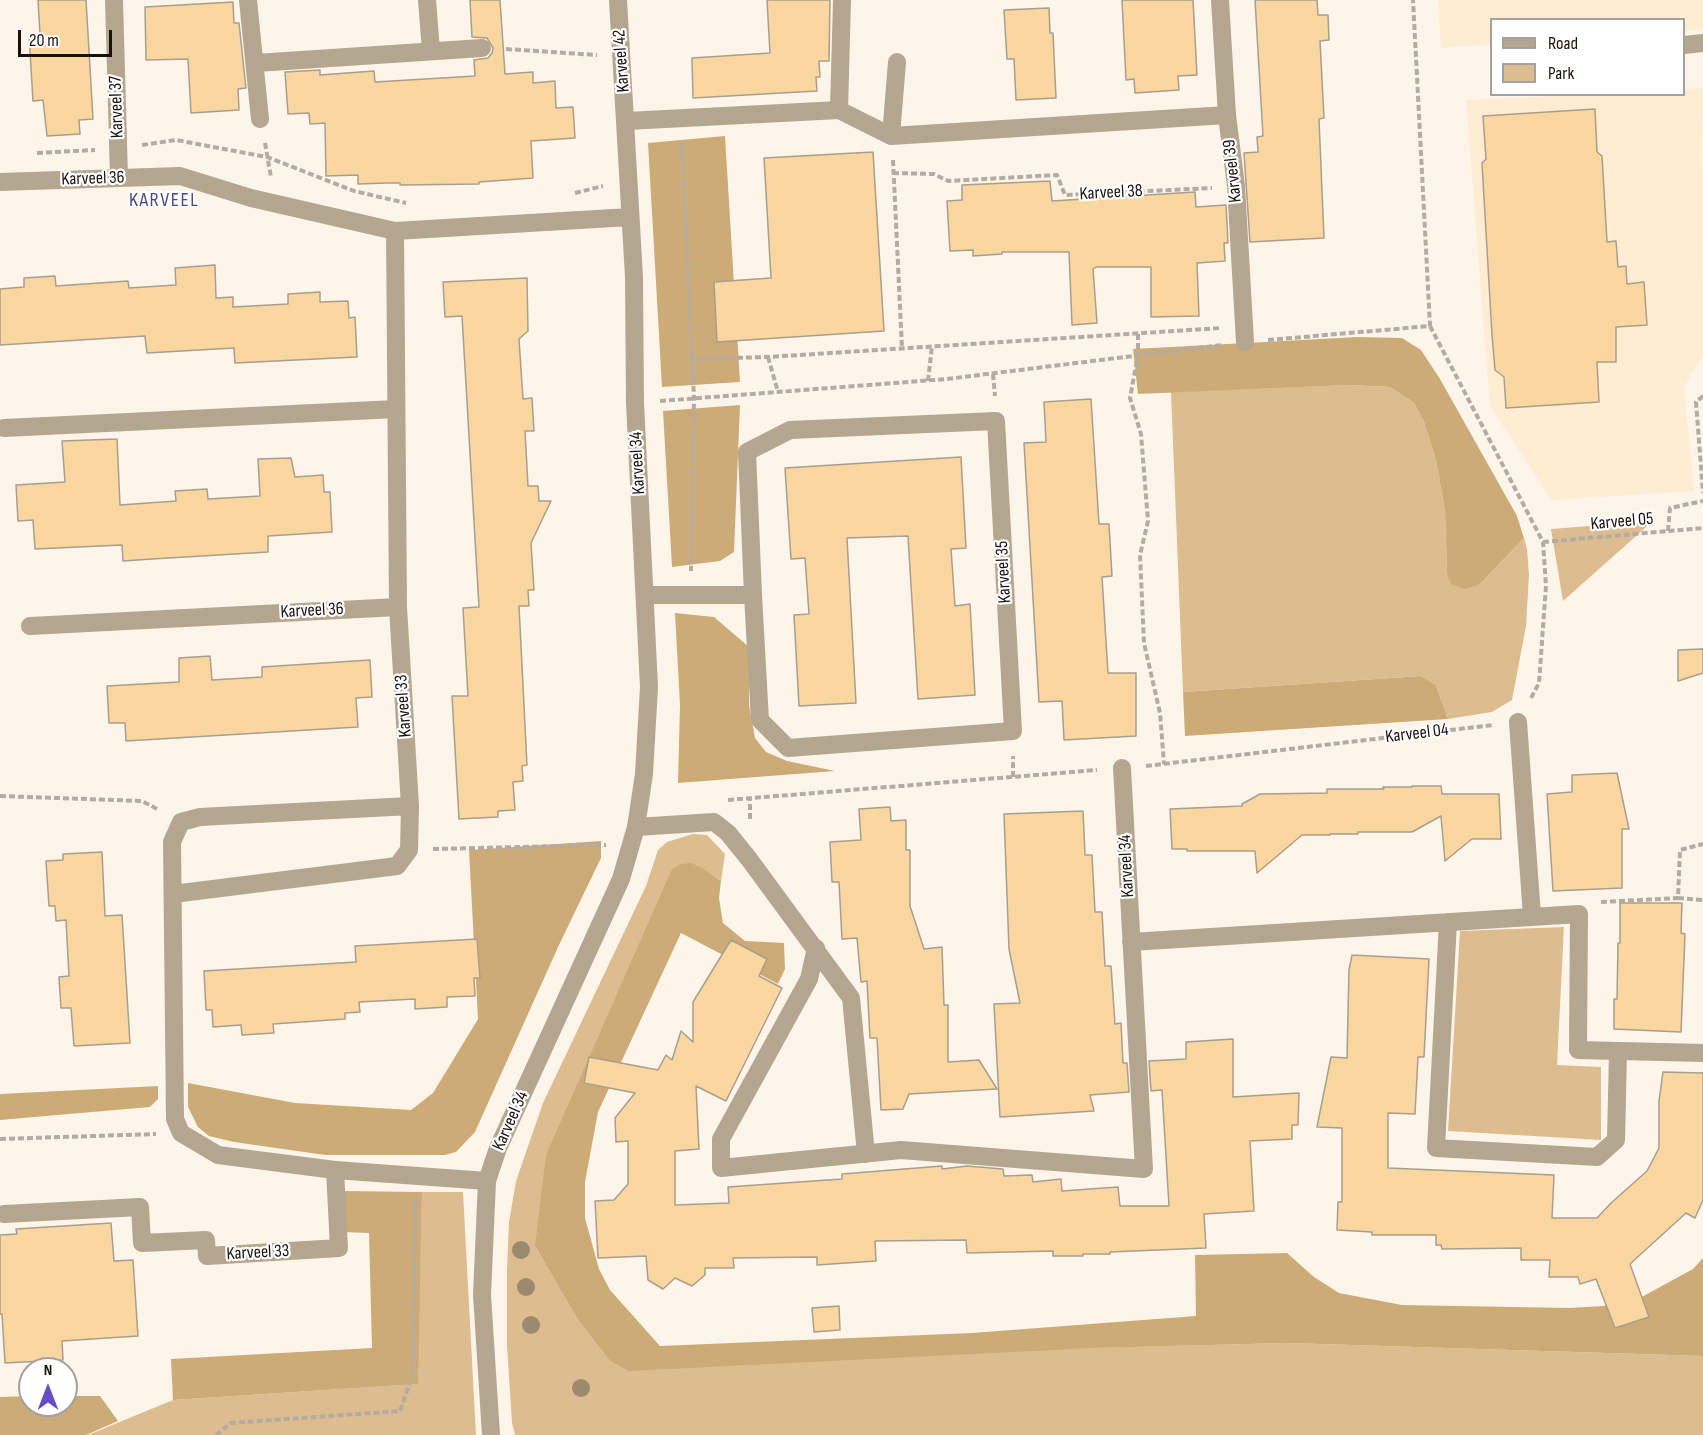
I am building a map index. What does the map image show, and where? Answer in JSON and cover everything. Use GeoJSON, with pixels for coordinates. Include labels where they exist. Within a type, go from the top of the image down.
{"type":"FeatureCollection","features":[{"type":"Feature","properties":{"kind":"street","name":"Karveel 37"},"geometry":{"type":"LineString","coordinates":[[114,0],[118,177]]}},
{"type":"Feature","properties":{"kind":"street"},"geometry":{"type":"LineString","coordinates":[[248,0],[260,119]]}},
{"type":"Feature","properties":{"kind":"street"},"geometry":{"type":"LineString","coordinates":[[427,0],[430,51]]}},
{"type":"Feature","properties":{"kind":"street","name":"Karveel 42"},"geometry":{"type":"LineString","coordinates":[[618,0],[627,122]]}},
{"type":"Feature","properties":{"kind":"street"},"geometry":{"type":"LineString","coordinates":[[839,110],[842,0]]}},
{"type":"Feature","properties":{"kind":"street","name":"Karveel 39"},"geometry":{"type":"LineString","coordinates":[[1220,0],[1227,115],[1236,186],[1244,335]]}},
{"type":"Feature","properties":{"kind":"street"},"geometry":{"type":"LineString","coordinates":[[1685,45],[1703,43]]}},
{"type":"Feature","properties":{"kind":"street"},"geometry":{"type":"LineString","coordinates":[[256,63],[482,48]]}},
{"type":"Feature","properties":{"kind":"street"},"geometry":{"type":"LineString","coordinates":[[891,136],[897,62]]}},
{"type":"Feature","properties":{"kind":"street"},"geometry":{"type":"LineString","coordinates":[[627,122],[839,110],[891,136],[1227,115]]}},
{"type":"Feature","properties":{"kind":"street","name":"Karveel 34"},"geometry":{"type":"LineString","coordinates":[[491,1435],[482,1295],[487,1180],[498,1148],[621,879],[633,836],[644,774],[649,687],[635,403],[634,277],[627,122]]}},
{"type":"Feature","properties":{"kind":"street","name":"Karveel 36"},"geometry":{"type":"LineString","coordinates":[[0,182],[180,176],[276,204],[395,231],[630,217]]}},
{"type":"Feature","properties":{"kind":"street"},"geometry":{"type":"LineString","coordinates":[[395,231],[398,607]]}},
{"type":"Feature","properties":{"kind":"street"},"geometry":{"type":"LineString","coordinates":[[4,428],[396,410]]}},
{"type":"Feature","properties":{"kind":"street","name":"Karveel 35"},"geometry":{"type":"LineString","coordinates":[[996,421],[1013,731],[788,748],[760,720],[753,596],[747,452],[790,430],[996,421]]}},
{"type":"Feature","properties":{"kind":"street"},"geometry":{"type":"LineString","coordinates":[[645,596],[753,596]]}},
{"type":"Feature","properties":{"kind":"street","name":"Karveel 36"},"geometry":{"type":"LineString","coordinates":[[30,626],[398,607]]}},
{"type":"Feature","properties":{"kind":"street","name":"Karveel 33"},"geometry":{"type":"LineString","coordinates":[[398,607],[410,806],[409,850]]}},
{"type":"Feature","properties":{"kind":"street"},"geometry":{"type":"LineString","coordinates":[[1518,722],[1532,916]]}},
{"type":"Feature","properties":{"kind":"street","name":"Karveel 34"},"geometry":{"type":"LineString","coordinates":[[816,948],[809,979],[721,1139],[721,1168],[901,1150],[1144,1169],[1122,768]]}},
{"type":"Feature","properties":{"kind":"street"},"geometry":{"type":"LineString","coordinates":[[410,806],[200,817],[181,822],[172,842],[175,1119],[181,1133],[218,1155],[336,1170],[487,1180]]}},
{"type":"Feature","properties":{"kind":"street"},"geometry":{"type":"LineString","coordinates":[[633,836],[714,822],[735,842],[816,948],[851,998],[866,1154]]}},
{"type":"Feature","properties":{"kind":"street"},"geometry":{"type":"LineString","coordinates":[[173,894],[397,866],[409,850]]}},
{"type":"Feature","properties":{"kind":"street"},"geometry":{"type":"LineString","coordinates":[[1131,942],[1579,914],[1578,1050],[1703,1053]]}},
{"type":"Feature","properties":{"kind":"street"},"geometry":{"type":"LineString","coordinates":[[1448,922],[1436,1148],[1597,1157],[1616,1140],[1618,1052]]}},
{"type":"Feature","properties":{"kind":"street","name":"Karveel 33"},"geometry":{"type":"LineString","coordinates":[[4,1214],[140,1207],[142,1243],[206,1240],[207,1256],[339,1248],[336,1170]]}},
{"type":"Feature","properties":{"kind":"path"},"geometry":{"type":"LineString","coordinates":[[1413,0],[1430,327],[1543,542],[1546,586],[1539,683],[1518,722]]}},
{"type":"Feature","properties":{"kind":"path"},"geometry":{"type":"LineString","coordinates":[[482,48],[622,56]]}},
{"type":"Feature","properties":{"kind":"path"},"geometry":{"type":"LineString","coordinates":[[260,119],[276,204]]}},
{"type":"Feature","properties":{"kind":"path"},"geometry":{"type":"LineString","coordinates":[[681,120],[694,398],[691,596]]}},
{"type":"Feature","properties":{"kind":"path"},"geometry":{"type":"LineString","coordinates":[[891,136],[902,348]]}},
{"type":"Feature","properties":{"kind":"path"},"geometry":{"type":"LineString","coordinates":[[35,153],[118,149],[176,140],[267,157],[354,191],[407,203]]}},
{"type":"Feature","properties":{"kind":"path","name":"Karveel 38"},"geometry":{"type":"LineString","coordinates":[[893,173],[934,174],[948,181],[1057,175],[1065,195],[1236,186]]}},
{"type":"Feature","properties":{"kind":"path"},"geometry":{"type":"LineString","coordinates":[[565,194],[630,178]]}},
{"type":"Feature","properties":{"kind":"path"},"geometry":{"type":"LineString","coordinates":[[692,359],[768,357],[932,345],[1138,334],[1244,335],[1430,327]]}},
{"type":"Feature","properties":{"kind":"path"},"geometry":{"type":"LineString","coordinates":[[1138,334],[1138,355],[1130,398],[1141,434],[1148,521],[1140,555],[1144,642],[1160,713],[1164,764]]}},
{"type":"Feature","properties":{"kind":"path"},"geometry":{"type":"LineString","coordinates":[[635,403],[928,381],[1138,355],[1244,335]]}},
{"type":"Feature","properties":{"kind":"path"},"geometry":{"type":"LineString","coordinates":[[928,381],[932,345]]}},
{"type":"Feature","properties":{"kind":"path"},"geometry":{"type":"LineString","coordinates":[[768,357],[778,392]]}},
{"type":"Feature","properties":{"kind":"path"},"geometry":{"type":"LineString","coordinates":[[1703,396],[1696,402],[1703,493]]}},
{"type":"Feature","properties":{"kind":"path"},"geometry":{"type":"LineString","coordinates":[[1668,531],[1670,508],[1703,501]]}},
{"type":"Feature","properties":{"kind":"path","name":"Karveel 05"},"geometry":{"type":"LineString","coordinates":[[1543,542],[1703,528]]}},
{"type":"Feature","properties":{"kind":"path","name":"Karveel 04"},"geometry":{"type":"LineString","coordinates":[[1122,768],[1518,722]]}},
{"type":"Feature","properties":{"kind":"path"},"geometry":{"type":"LineString","coordinates":[[717,800],[1122,768]]}},
{"type":"Feature","properties":{"kind":"path"},"geometry":{"type":"LineString","coordinates":[[0,796],[142,801],[181,822]]}},
{"type":"Feature","properties":{"kind":"path"},"geometry":{"type":"LineString","coordinates":[[409,850],[633,836]]}},
{"type":"Feature","properties":{"kind":"path"},"geometry":{"type":"LineString","coordinates":[[1678,898],[1680,850],[1703,844]]}},
{"type":"Feature","properties":{"kind":"path"},"geometry":{"type":"LineString","coordinates":[[1579,914],[1578,903],[1678,898],[1703,900]]}},
{"type":"Feature","properties":{"kind":"path"},"geometry":{"type":"LineString","coordinates":[[0,1139],[181,1133]]}},
{"type":"Feature","properties":{"kind":"path"},"geometry":{"type":"LineString","coordinates":[[216,1435],[231,1423],[400,1411],[412,1374],[415,1176]]}},
{"type":"Feature","properties":{"kind":"shaded area"},"geometry":{"type":"Polygon","coordinates":[[[1438,0],[1703,0],[1703,30],[1685,31],[1685,18],[1490,18],[1490,44],[1441,48],[1438,0]]]}},
{"type":"Feature","properties":{"kind":"shaded area"},"geometry":{"type":"Polygon","coordinates":[[[1702,88],[1703,356],[1684,386],[1694,491],[1552,500],[1490,406],[1466,100],[1556,96],[1685,96],[1685,89],[1702,88]]]}},
{"type":"Feature","properties":{"kind":"shaded area"},"geometry":{"type":"Polygon","coordinates":[[[725,136],[740,382],[662,387],[648,143],[725,136]]]}},
{"type":"Feature","properties":{"kind":"shaded area"},"geometry":{"type":"Polygon","coordinates":[[[1358,337],[1402,338],[1421,350],[1440,379],[1517,516],[1524,538],[1479,585],[1464,589],[1451,584],[1447,573],[1445,511],[1436,460],[1424,422],[1414,403],[1390,387],[1349,385],[1138,394],[1133,349],[1358,337]]]}},
{"type":"Feature","properties":{"kind":"shaded area"},"geometry":{"type":"Polygon","coordinates":[[[740,405],[734,552],[720,561],[672,567],[663,411],[740,405]]]}},
{"type":"Feature","properties":{"kind":"shaded area"},"geometry":{"type":"Polygon","coordinates":[[[675,613],[714,617],[749,647],[749,705],[755,738],[766,752],[787,761],[835,771],[678,783],[680,705],[675,613]]]}},
{"type":"Feature","properties":{"kind":"shaded area"},"geometry":{"type":"Polygon","coordinates":[[[1421,676],[1436,685],[1448,719],[1185,736],[1183,692],[1421,676]]]}},
{"type":"Feature","properties":{"kind":"shaded area"},"geometry":{"type":"Polygon","coordinates":[[[601,841],[601,858],[559,945],[475,1132],[456,1152],[445,1155],[325,1155],[234,1142],[209,1136],[198,1127],[188,1107],[188,1083],[295,1103],[411,1110],[433,1093],[478,1019],[469,850],[601,841]]]}},
{"type":"Feature","properties":{"kind":"shaded area"},"geometry":{"type":"Polygon","coordinates":[[[691,863],[703,868],[721,881],[719,898],[723,923],[745,941],[784,943],[785,969],[778,984],[681,933],[598,1112],[585,1182],[585,1218],[599,1269],[610,1290],[660,1346],[972,1333],[1196,1316],[1195,1255],[1287,1253],[1314,1277],[1339,1293],[1402,1305],[1570,1308],[1603,1306],[1638,1299],[1693,1269],[1703,1258],[1703,1356],[1288,1343],[1094,1348],[629,1371],[609,1360],[578,1320],[535,1246],[546,1155],[672,869],[681,864],[691,863]]]}},
{"type":"Feature","properties":{"kind":"shaded area"},"geometry":{"type":"Polygon","coordinates":[[[158,1086],[158,1099],[150,1107],[0,1120],[0,1094],[158,1086]]]}},
{"type":"Feature","properties":{"kind":"shaded area"},"geometry":{"type":"Polygon","coordinates":[[[342,1191],[422,1192],[418,1384],[173,1400],[171,1359],[372,1348],[369,1233],[342,1232],[342,1191]]]}},
{"type":"Feature","properties":{"kind":"shaded area"},"geometry":{"type":"Polygon","coordinates":[[[18,1396],[18,1417],[78,1417],[78,1396],[100,1396],[118,1421],[86,1435],[0,1435],[0,1397],[18,1396]]]}},
{"type":"Feature","properties":{"kind":"green space"},"geometry":{"type":"Polygon","coordinates":[[[1349,385],[1390,387],[1414,403],[1424,422],[1436,460],[1445,511],[1447,573],[1479,585],[1524,538],[1529,575],[1526,626],[1512,700],[1492,712],[1448,719],[1436,685],[1421,676],[1183,692],[1171,392],[1349,385]]]}},
{"type":"Feature","properties":{"kind":"green space"},"geometry":{"type":"Polygon","coordinates":[[[1653,521],[1563,601],[1551,529],[1653,521]]]}},
{"type":"Feature","properties":{"kind":"green space"},"geometry":{"type":"Polygon","coordinates":[[[693,834],[707,835],[725,854],[721,881],[703,868],[535,1246],[578,1320],[609,1360],[1288,1343],[1703,1356],[1703,1435],[515,1435],[512,1423],[507,1346],[507,1271],[509,1222],[516,1181],[543,1103],[646,886],[658,850],[667,842],[693,834]]]}},
{"type":"Feature","properties":{"kind":"green space"},"geometry":{"type":"Polygon","coordinates":[[[1564,927],[1557,1065],[1601,1067],[1601,1140],[1448,1131],[1460,931],[1564,927]]]}},
{"type":"Feature","properties":{"kind":"green space"},"geometry":{"type":"Polygon","coordinates":[[[422,1192],[463,1192],[476,1435],[88,1435],[173,1400],[417,1384],[422,1192]]]}},
{"type":"Feature","properties":{"kind":"building"},"geometry":{"type":"Polygon","coordinates":[[[38,0],[86,0],[93,119],[79,120],[80,134],[47,136],[43,100],[33,101],[29,35],[40,35],[38,0]]]}},
{"type":"Feature","properties":{"kind":"building"},"geometry":{"type":"Polygon","coordinates":[[[470,0],[500,0],[505,74],[533,72],[533,83],[555,81],[556,108],[573,107],[575,138],[531,141],[533,178],[479,182],[479,184],[400,185],[400,183],[358,184],[358,175],[326,176],[325,123],[310,124],[309,113],[288,114],[285,72],[320,70],[320,75],[374,71],[375,82],[475,76],[474,60],[488,58],[493,48],[487,38],[472,37],[470,0]]]}},
{"type":"Feature","properties":{"kind":"building"},"geometry":{"type":"Polygon","coordinates":[[[767,0],[830,0],[829,61],[819,61],[820,77],[816,77],[817,91],[693,98],[692,58],[770,53],[767,0]]]}},
{"type":"Feature","properties":{"kind":"building"},"geometry":{"type":"Polygon","coordinates":[[[1122,0],[1193,0],[1197,75],[1178,76],[1179,90],[1135,93],[1134,79],[1126,80],[1122,0]]]}},
{"type":"Feature","properties":{"kind":"building"},"geometry":{"type":"Polygon","coordinates":[[[1255,0],[1317,0],[1318,15],[1328,15],[1329,40],[1320,41],[1324,118],[1319,119],[1324,238],[1250,242],[1244,153],[1258,152],[1257,137],[1263,136],[1255,0]]]}},
{"type":"Feature","properties":{"kind":"building"},"geometry":{"type":"Polygon","coordinates":[[[233,2],[234,23],[239,23],[246,88],[238,89],[239,110],[191,113],[188,59],[146,60],[145,7],[233,2]]]}},
{"type":"Feature","properties":{"kind":"building"},"geometry":{"type":"Polygon","coordinates":[[[1049,8],[1050,33],[1053,33],[1056,98],[1016,100],[1014,59],[1007,59],[1004,10],[1049,8]]]}},
{"type":"Feature","properties":{"kind":"building"},"geometry":{"type":"Polygon","coordinates":[[[1595,109],[1597,152],[1602,156],[1607,242],[1616,241],[1618,267],[1626,266],[1627,284],[1644,282],[1647,325],[1616,327],[1616,362],[1597,362],[1599,402],[1506,408],[1504,377],[1495,370],[1492,335],[1482,163],[1486,159],[1483,116],[1595,109]]]}},
{"type":"Feature","properties":{"kind":"building"},"geometry":{"type":"Polygon","coordinates":[[[873,152],[884,331],[717,342],[714,282],[771,278],[764,158],[873,152]]]}},
{"type":"Feature","properties":{"kind":"building"},"geometry":{"type":"Polygon","coordinates":[[[1050,181],[1052,201],[1195,192],[1196,207],[1226,205],[1228,243],[1224,243],[1225,261],[1197,263],[1199,316],[1151,317],[1151,267],[1096,267],[1093,269],[1097,323],[1072,325],[1069,252],[1002,252],[1002,254],[973,256],[973,250],[950,251],[947,201],[962,200],[962,185],[1050,181]]]}},
{"type":"Feature","properties":{"kind":"building"},"geometry":{"type":"Polygon","coordinates":[[[215,265],[216,298],[233,297],[233,307],[288,304],[288,294],[320,292],[320,302],[348,301],[349,318],[355,317],[357,357],[235,363],[234,348],[147,353],[145,336],[0,345],[0,289],[24,287],[24,278],[55,276],[56,286],[128,281],[129,288],[176,285],[175,268],[215,265]]]}},
{"type":"Feature","properties":{"kind":"building"},"geometry":{"type":"Polygon","coordinates":[[[527,278],[528,331],[519,339],[523,399],[532,398],[534,431],[525,431],[528,486],[538,486],[539,501],[551,501],[531,543],[534,590],[528,590],[529,606],[519,606],[527,765],[522,766],[523,781],[513,782],[515,810],[498,811],[498,817],[459,819],[452,696],[468,696],[463,608],[479,607],[462,316],[445,317],[443,282],[527,278]]]}},
{"type":"Feature","properties":{"kind":"building"},"geometry":{"type":"Polygon","coordinates":[[[1091,399],[1099,524],[1109,524],[1112,576],[1102,577],[1108,673],[1136,673],[1136,736],[1064,740],[1062,701],[1039,702],[1024,443],[1046,442],[1044,402],[1091,399]]]}},
{"type":"Feature","properties":{"kind":"building"},"geometry":{"type":"Polygon","coordinates":[[[117,439],[120,505],[176,501],[175,491],[207,489],[208,499],[260,496],[258,459],[291,458],[295,477],[323,475],[324,492],[330,492],[332,532],[268,536],[268,552],[123,561],[122,545],[35,549],[33,520],[18,521],[16,485],[65,482],[62,441],[117,439]]]}},
{"type":"Feature","properties":{"kind":"building"},"geometry":{"type":"Polygon","coordinates":[[[961,457],[966,548],[951,549],[955,606],[970,604],[975,695],[918,699],[908,536],[847,538],[856,703],[799,706],[794,615],[809,614],[805,558],[791,559],[785,468],[961,457]]]}},
{"type":"Feature","properties":{"kind":"building"},"geometry":{"type":"Polygon","coordinates":[[[1703,649],[1703,673],[1678,681],[1678,650],[1703,649]]]}},
{"type":"Feature","properties":{"kind":"building"},"geometry":{"type":"Polygon","coordinates":[[[210,656],[212,680],[262,677],[262,667],[370,660],[372,697],[356,698],[358,727],[126,741],[125,723],[109,723],[107,686],[179,682],[179,658],[210,656]]]}},
{"type":"Feature","properties":{"kind":"building"},"geometry":{"type":"Polygon","coordinates":[[[1617,773],[1629,829],[1622,829],[1622,888],[1553,891],[1547,794],[1572,792],[1572,775],[1617,773]]]}},
{"type":"Feature","properties":{"kind":"building"},"geometry":{"type":"Polygon","coordinates":[[[1441,786],[1442,794],[1499,794],[1501,839],[1472,839],[1445,861],[1441,816],[1412,832],[1302,835],[1257,873],[1255,851],[1172,849],[1170,809],[1242,806],[1260,794],[1327,793],[1327,789],[1384,789],[1383,787],[1441,786]]]}},
{"type":"Feature","properties":{"kind":"building"},"geometry":{"type":"Polygon","coordinates":[[[890,807],[891,821],[906,820],[906,850],[910,850],[910,906],[924,949],[942,947],[944,1005],[948,1005],[948,1062],[979,1060],[997,1089],[909,1094],[903,1109],[881,1110],[877,1038],[870,1038],[867,981],[861,982],[857,938],[842,939],[839,882],[832,882],[830,842],[861,840],[859,809],[890,807]]]}},
{"type":"Feature","properties":{"kind":"building"},"geometry":{"type":"Polygon","coordinates":[[[1083,811],[1085,855],[1092,855],[1095,912],[1102,912],[1105,966],[1111,966],[1115,1024],[1121,1023],[1123,1063],[1127,1063],[1129,1092],[1090,1095],[1094,1111],[1000,1117],[994,1004],[1020,1003],[1009,949],[1004,814],[1083,811]]]}},
{"type":"Feature","properties":{"kind":"building"},"geometry":{"type":"Polygon","coordinates":[[[102,852],[105,916],[122,915],[130,1043],[74,1046],[71,1008],[61,1008],[59,977],[69,976],[66,920],[56,921],[55,906],[49,906],[46,861],[63,860],[63,854],[102,852]]]}},
{"type":"Feature","properties":{"kind":"building"},"geometry":{"type":"Polygon","coordinates":[[[1620,903],[1682,903],[1681,933],[1685,934],[1681,1032],[1614,1029],[1614,999],[1617,999],[1618,943],[1620,943],[1620,903]]]}},
{"type":"Feature","properties":{"kind":"building"},"geometry":{"type":"Polygon","coordinates":[[[477,939],[480,978],[474,978],[475,996],[447,997],[447,1007],[415,1009],[415,999],[359,1002],[360,1012],[345,1013],[345,1019],[273,1024],[274,1033],[242,1035],[241,1025],[213,1027],[212,1010],[206,1010],[204,971],[356,962],[355,946],[477,939]]]}},
{"type":"Feature","properties":{"kind":"building"},"geometry":{"type":"Polygon","coordinates":[[[731,940],[767,959],[759,976],[782,988],[726,1101],[696,1086],[699,1149],[675,1151],[675,1205],[729,1203],[728,1187],[842,1179],[842,1174],[967,1166],[1003,1169],[1004,1176],[1032,1175],[1033,1182],[1061,1179],[1062,1191],[1118,1187],[1120,1206],[1169,1206],[1162,1090],[1151,1091],[1149,1061],[1186,1059],[1186,1042],[1233,1039],[1233,1097],[1299,1093],[1298,1125],[1292,1125],[1292,1139],[1250,1141],[1254,1211],[1204,1214],[1206,1248],[1053,1256],[1053,1251],[967,1253],[966,1240],[875,1241],[876,1261],[817,1265],[817,1257],[733,1258],[734,1268],[705,1268],[705,1275],[692,1286],[675,1278],[663,1289],[648,1280],[646,1256],[598,1258],[595,1201],[614,1200],[628,1184],[628,1141],[616,1142],[615,1118],[635,1093],[584,1083],[589,1057],[658,1070],[666,1055],[672,1060],[681,1031],[693,1042],[693,1002],[731,940]]]}},
{"type":"Feature","properties":{"kind":"building"},"geometry":{"type":"Polygon","coordinates":[[[1352,955],[1429,959],[1424,1057],[1418,1057],[1415,1114],[1388,1113],[1388,1168],[1554,1175],[1552,1218],[1597,1218],[1647,1171],[1659,1148],[1659,1101],[1663,1072],[1703,1073],[1703,1200],[1695,1218],[1686,1213],[1630,1264],[1649,1317],[1615,1328],[1596,1279],[1580,1284],[1578,1277],[1549,1277],[1550,1260],[1521,1260],[1521,1248],[1442,1249],[1441,1245],[1436,1245],[1436,1235],[1372,1235],[1372,1232],[1337,1230],[1338,1202],[1342,1202],[1342,1128],[1317,1127],[1331,1057],[1347,1058],[1349,970],[1352,955]]]}},
{"type":"Feature","properties":{"kind":"building"},"geometry":{"type":"Polygon","coordinates":[[[111,1223],[114,1261],[133,1260],[138,1336],[62,1341],[63,1357],[18,1357],[18,1362],[5,1363],[2,1314],[0,1314],[0,1235],[17,1234],[16,1229],[111,1223]]]}},
{"type":"Feature","properties":{"kind":"building"},"geometry":{"type":"Polygon","coordinates":[[[839,1306],[840,1330],[814,1332],[812,1308],[839,1306]]]}},
{"type":"Feature","properties":{"kind":"district","name":"KARVEEL"},"geometry":{"type":"Point","coordinates":[164,201]}}]}
